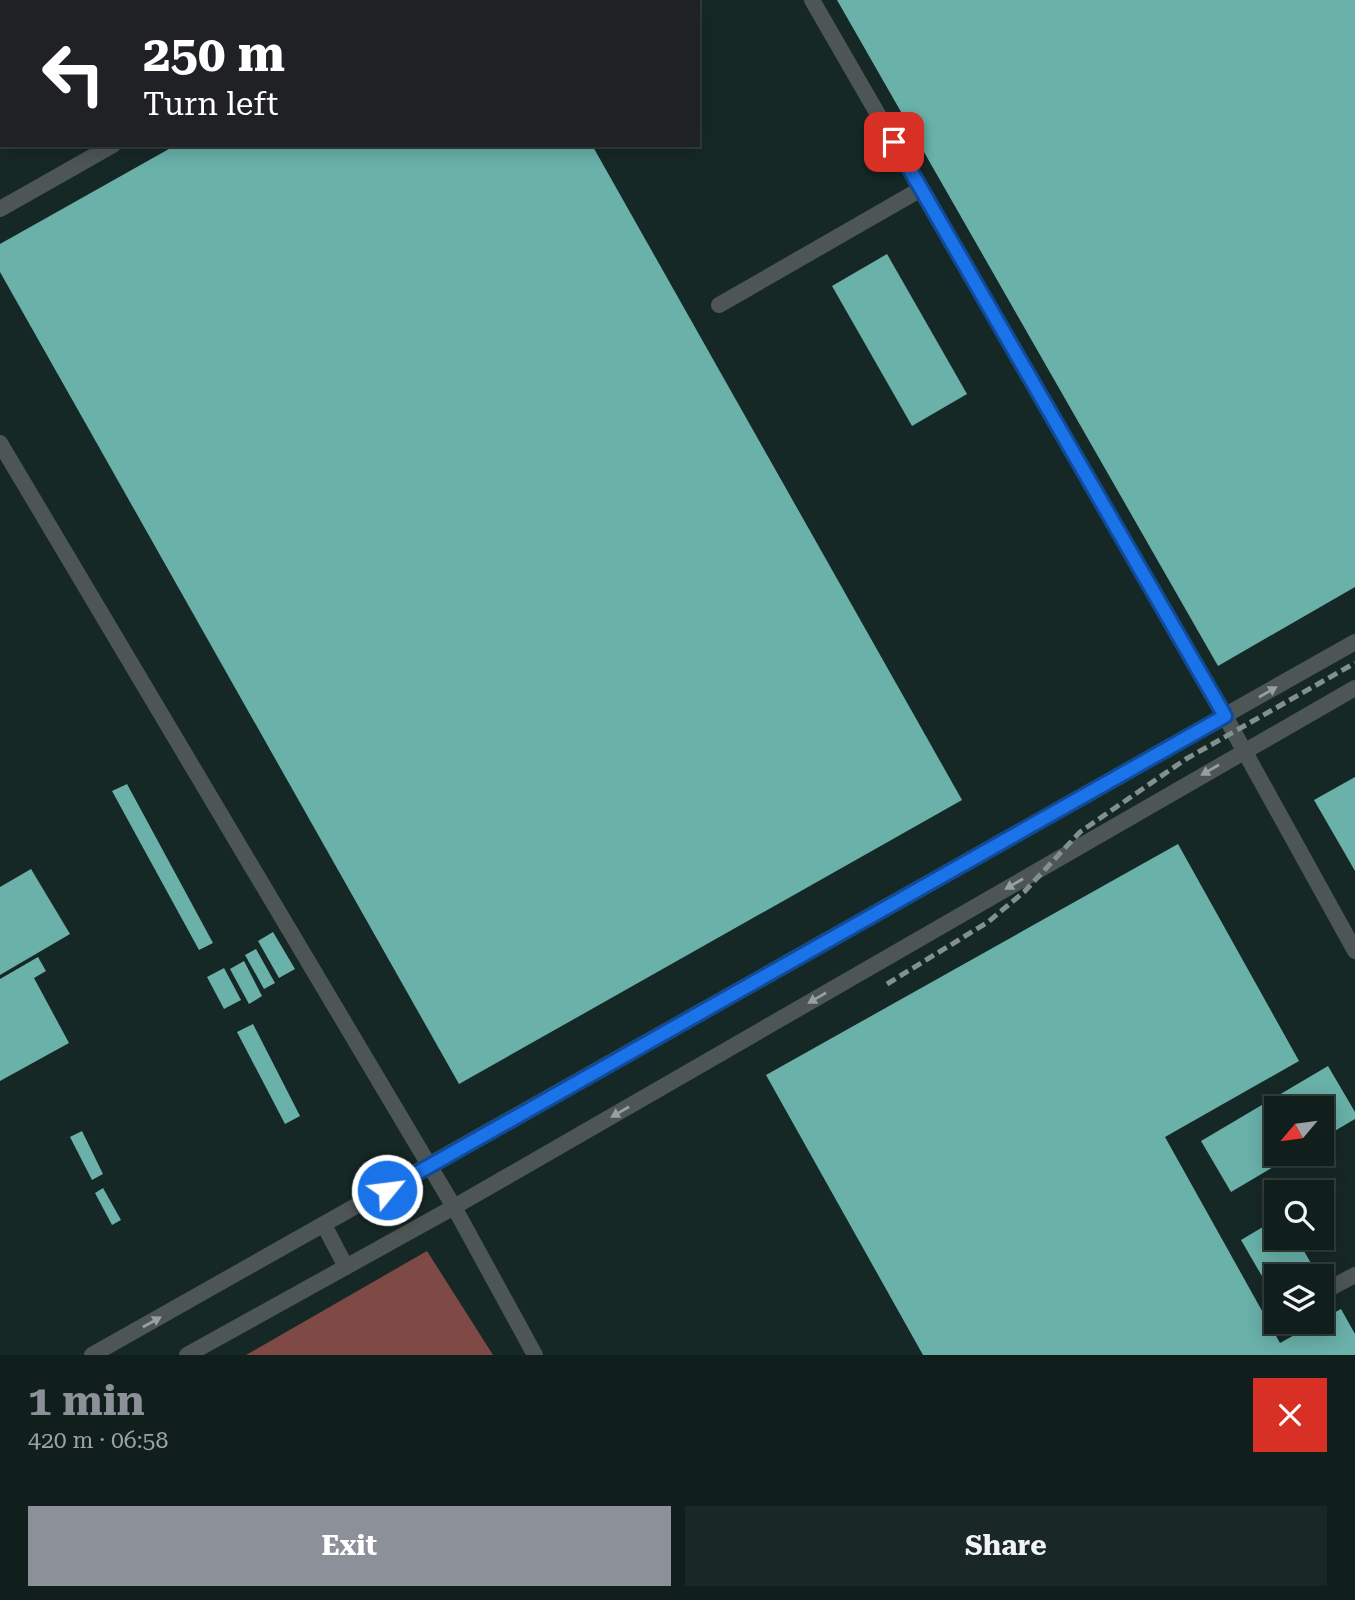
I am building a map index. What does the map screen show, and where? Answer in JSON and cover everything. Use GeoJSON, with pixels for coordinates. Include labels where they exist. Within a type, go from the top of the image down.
{"type":"FeatureCollection","features":[{"type":"Feature","properties":{"kind":"lane"},"geometry":{"type":"LineString","coordinates":[[812,0],[1225,716],[1355,951]]}},
{"type":"Feature","properties":{"kind":"lane"},"geometry":{"type":"LineString","coordinates":[[0,209],[109,147]]}},
{"type":"Feature","properties":{"kind":"lane"},"geometry":{"type":"LineString","coordinates":[[719,305],[921,189]]}},
{"type":"Feature","properties":{"kind":"lane"},"geometry":{"type":"LineString","coordinates":[[0,443],[454,1207],[535,1355]]}},
{"type":"Feature","properties":{"kind":"lane"},"geometry":{"type":"LineString","coordinates":[[92,1355],[1355,642]]}},
{"type":"Feature","properties":{"kind":"lane"},"geometry":{"type":"LineString","coordinates":[[187,1355],[454,1207],[1355,688]]}},
{"type":"Feature","properties":{"kind":"lane"},"geometry":{"type":"LineString","coordinates":[[324,1225],[346,1267]]}},
{"type":"Feature","properties":{"kind":"lane"},"geometry":{"type":"LineString","coordinates":[[1334,1286],[1355,1275]]}},
{"type":"Feature","properties":{"kind":"shaded area"},"geometry":{"type":"Polygon","coordinates":[[[427,1251],[493,1355],[246,1355],[427,1251]]]}},
{"type":"Feature","properties":{"kind":"building"},"geometry":{"type":"Polygon","coordinates":[[[837,0],[1355,0],[1355,587],[1218,666],[837,0]]]}},
{"type":"Feature","properties":{"kind":"building"},"geometry":{"type":"Polygon","coordinates":[[[172,147],[593,147],[962,800],[459,1084],[0,272],[0,244],[172,147]]]}},
{"type":"Feature","properties":{"kind":"building"},"geometry":{"type":"Polygon","coordinates":[[[887,254],[967,394],[912,426],[832,286],[887,254]]]}},
{"type":"Feature","properties":{"kind":"building"},"geometry":{"type":"Polygon","coordinates":[[[1355,777],[1355,871],[1314,800],[1355,777]]]}},
{"type":"Feature","properties":{"kind":"building"},"geometry":{"type":"Polygon","coordinates":[[[127,784],[213,943],[199,950],[112,791],[127,784]]]}},
{"type":"Feature","properties":{"kind":"building"},"geometry":{"type":"Polygon","coordinates":[[[1178,844],[1299,1061],[1165,1137],[1264,1314],[1264,1334],[1275,1334],[1280,1343],[1296,1334],[1334,1334],[1334,1313],[1341,1309],[1355,1334],[1355,1355],[923,1355],[766,1075],[1178,844]]]}},
{"type":"Feature","properties":{"kind":"building"},"geometry":{"type":"Polygon","coordinates":[[[31,869],[70,934],[0,975],[0,887],[31,869]]]}},
{"type":"Feature","properties":{"kind":"building"},"geometry":{"type":"Polygon","coordinates":[[[273,932],[295,969],[279,978],[258,941],[273,932]]]}},
{"type":"Feature","properties":{"kind":"building"},"geometry":{"type":"Polygon","coordinates":[[[256,949],[275,983],[264,989],[245,955],[256,949]]]}},
{"type":"Feature","properties":{"kind":"building"},"geometry":{"type":"Polygon","coordinates":[[[38,957],[46,971],[34,978],[69,1043],[0,1081],[0,979],[38,957]]]}},
{"type":"Feature","properties":{"kind":"building"},"geometry":{"type":"Polygon","coordinates":[[[244,961],[262,996],[249,1004],[230,969],[244,961]]]}},
{"type":"Feature","properties":{"kind":"building"},"geometry":{"type":"Polygon","coordinates":[[[224,968],[241,1000],[224,1009],[207,977],[224,968]]]}},
{"type":"Feature","properties":{"kind":"building"},"geometry":{"type":"Polygon","coordinates":[[[253,1024],[300,1116],[285,1124],[237,1032],[253,1024]]]}},
{"type":"Feature","properties":{"kind":"building"},"geometry":{"type":"Polygon","coordinates":[[[1328,1066],[1355,1112],[1355,1119],[1334,1131],[1334,1096],[1277,1096],[1328,1066]]]}},
{"type":"Feature","properties":{"kind":"building"},"geometry":{"type":"Polygon","coordinates":[[[1264,1104],[1264,1166],[1275,1166],[1231,1192],[1201,1141],[1264,1104]]]}},
{"type":"Feature","properties":{"kind":"building"},"geometry":{"type":"Polygon","coordinates":[[[82,1131],[103,1174],[92,1180],[70,1137],[82,1131]]]}},
{"type":"Feature","properties":{"kind":"building"},"geometry":{"type":"Polygon","coordinates":[[[103,1188],[121,1220],[112,1225],[95,1193],[103,1188]]]}},
{"type":"Feature","properties":{"kind":"building"},"geometry":{"type":"Polygon","coordinates":[[[1264,1226],[1264,1250],[1303,1250],[1311,1264],[1264,1264],[1264,1280],[1241,1240],[1264,1226]]]}},
{"type":"Feature","properties":{"kind":"railway"},"geometry":{"type":"LineString","coordinates":[[887,984],[988,922],[1024,892],[1080,832],[1186,759],[1355,663]]}},
{"type":"Feature","properties":{"kind":"route"},"geometry":{"type":"LineString","coordinates":[[387,1190],[1225,716],[894,142]]}}]}
